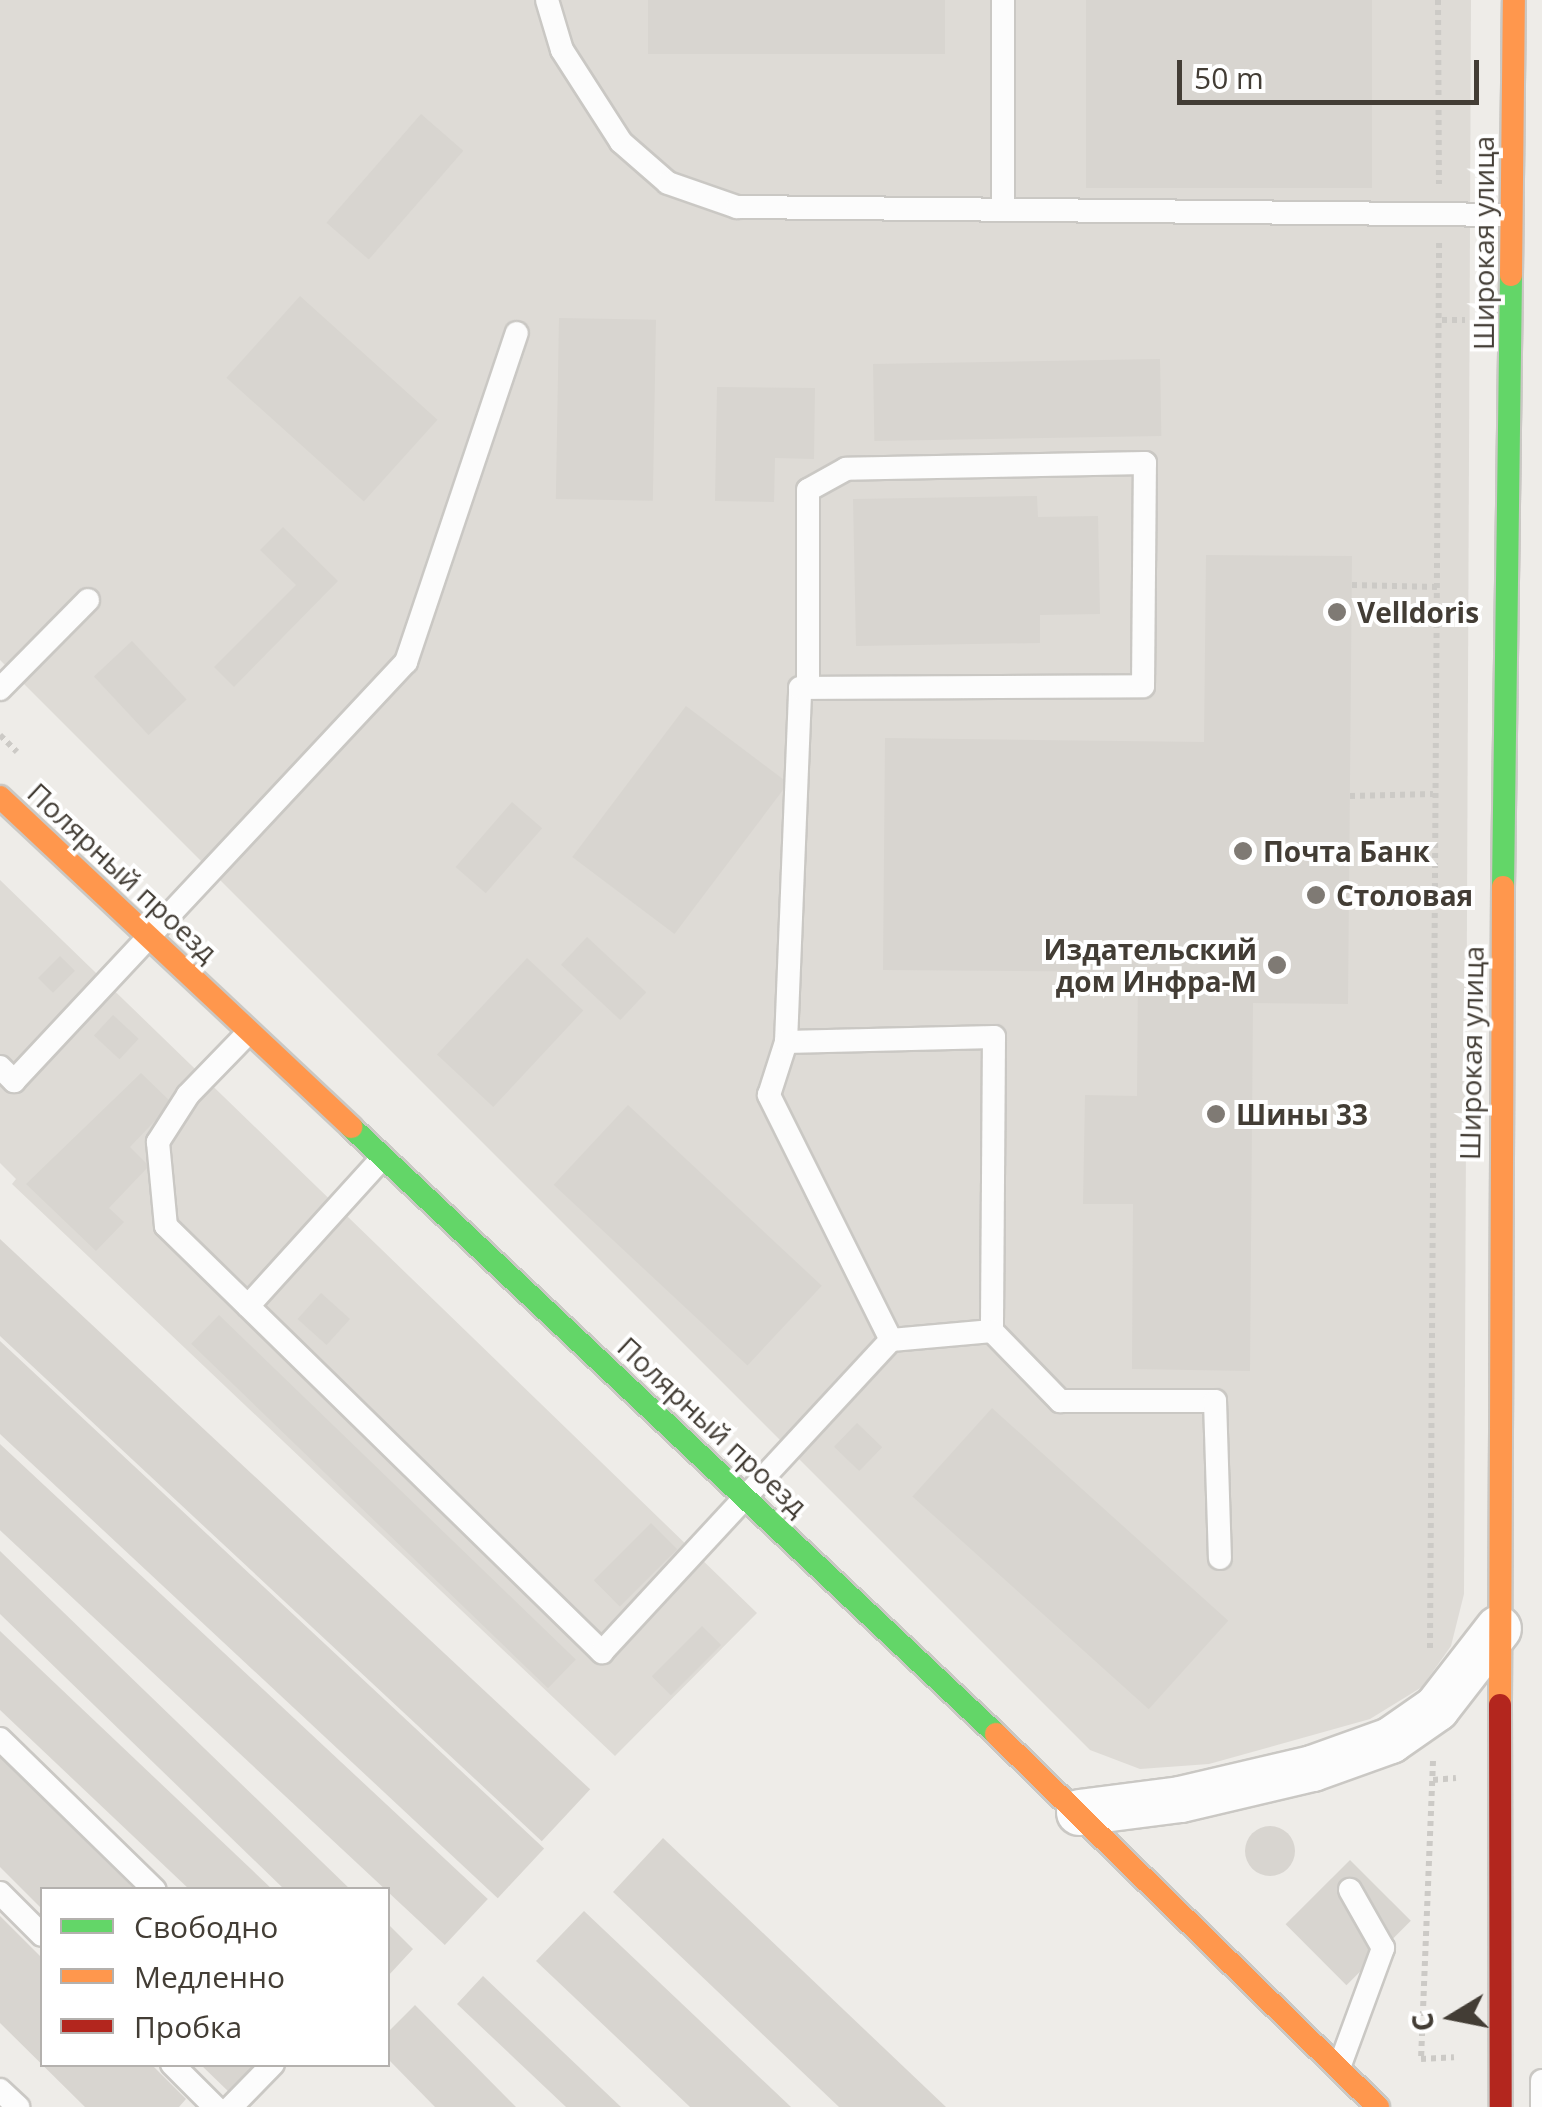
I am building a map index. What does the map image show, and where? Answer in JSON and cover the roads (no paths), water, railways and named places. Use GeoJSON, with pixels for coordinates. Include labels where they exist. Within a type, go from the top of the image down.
{"type":"FeatureCollection","features":[{"type":"Feature","properties":{"kind":"main road","name":"Широкая улица"},"geometry":{"type":"LineString","coordinates":[[1502,2107],[1498,1628],[1512,215],[1528,155],[1514,0]]}},
{"type":"Feature","properties":{"kind":"main road"},"geometry":{"type":"LineString","coordinates":[[1510,438],[1536,399]]}},
{"type":"Feature","properties":{"kind":"main road","name":"Полярный проезд"},"geometry":{"type":"LineString","coordinates":[[0,797],[1079,1812],[1378,2107]]}},
{"type":"Feature","properties":{"kind":"main road"},"geometry":{"type":"LineString","coordinates":[[1498,1628],[1526,1664]]}},
{"type":"Feature","properties":{"kind":"street"},"geometry":{"type":"LineString","coordinates":[[1079,1812],[1180,1799],[1312,1768],[1390,1740],[1436,1708],[1498,1628]]}},
{"type":"Feature","properties":{"kind":"lane"},"geometry":{"type":"LineString","coordinates":[[547,0],[562,50],[621,142],[668,183],[737,206],[1512,215]]}},
{"type":"Feature","properties":{"kind":"lane"},"geometry":{"type":"LineString","coordinates":[[1002,0],[1002,209]]}},
{"type":"Feature","properties":{"kind":"lane"},"geometry":{"type":"LineString","coordinates":[[0,1066],[14,1081],[406,662],[517,333]]}},
{"type":"Feature","properties":{"kind":"lane"},"geometry":{"type":"LineString","coordinates":[[808,686],[808,490],[846,469],[1146,463],[1143,686],[800,688],[786,1042],[770,1095],[891,1340]]}},
{"type":"Feature","properties":{"kind":"lane"},"geometry":{"type":"LineString","coordinates":[[0,689],[88,600]]}},
{"type":"Feature","properties":{"kind":"lane"},"geometry":{"type":"LineString","coordinates":[[250,1032],[188,1095],[158,1142],[166,1226],[602,1652],[891,1340],[992,1331]]}},
{"type":"Feature","properties":{"kind":"lane"},"geometry":{"type":"LineString","coordinates":[[786,1042],[994,1037],[992,1331],[1060,1401],[1215,1401],[1220,1558]]}},
{"type":"Feature","properties":{"kind":"lane"},"geometry":{"type":"LineString","coordinates":[[248,1306],[383,1157]]}},
{"type":"Feature","properties":{"kind":"lane"},"geometry":{"type":"LineString","coordinates":[[0,1738],[152,1887]]}},
{"type":"Feature","properties":{"kind":"lane"},"geometry":{"type":"LineString","coordinates":[[1339,2069],[1383,1948],[1350,1890]]}},
{"type":"Feature","properties":{"kind":"lane"},"geometry":{"type":"LineString","coordinates":[[0,1893],[40,1933]]}},
{"type":"Feature","properties":{"kind":"lane"},"geometry":{"type":"LineString","coordinates":[[175,2067],[215,2106],[269,2067]]}},
{"type":"Feature","properties":{"kind":"lane"},"geometry":{"type":"LineString","coordinates":[[1542,2080],[1542,2107]]}},
{"type":"Feature","properties":{"kind":"lane"},"geometry":{"type":"LineString","coordinates":[[0,2090],[18,2107]]}},
{"type":"Feature","properties":{"kind":"place","name":"Velldoris"},"geometry":{"type":"Point","coordinates":[1337,612]}},
{"type":"Feature","properties":{"kind":"place","name":"Почта Банк"},"geometry":{"type":"Point","coordinates":[1243,851]}},
{"type":"Feature","properties":{"kind":"place","name":"Столовая"},"geometry":{"type":"Point","coordinates":[1316,895]}},
{"type":"Feature","properties":{"kind":"place","name":"Издательский дом Инфра-М"},"geometry":{"type":"Point","coordinates":[1277,965]}},
{"type":"Feature","properties":{"kind":"place","name":"Шины 33"},"geometry":{"type":"Point","coordinates":[1216,1114]}}]}
